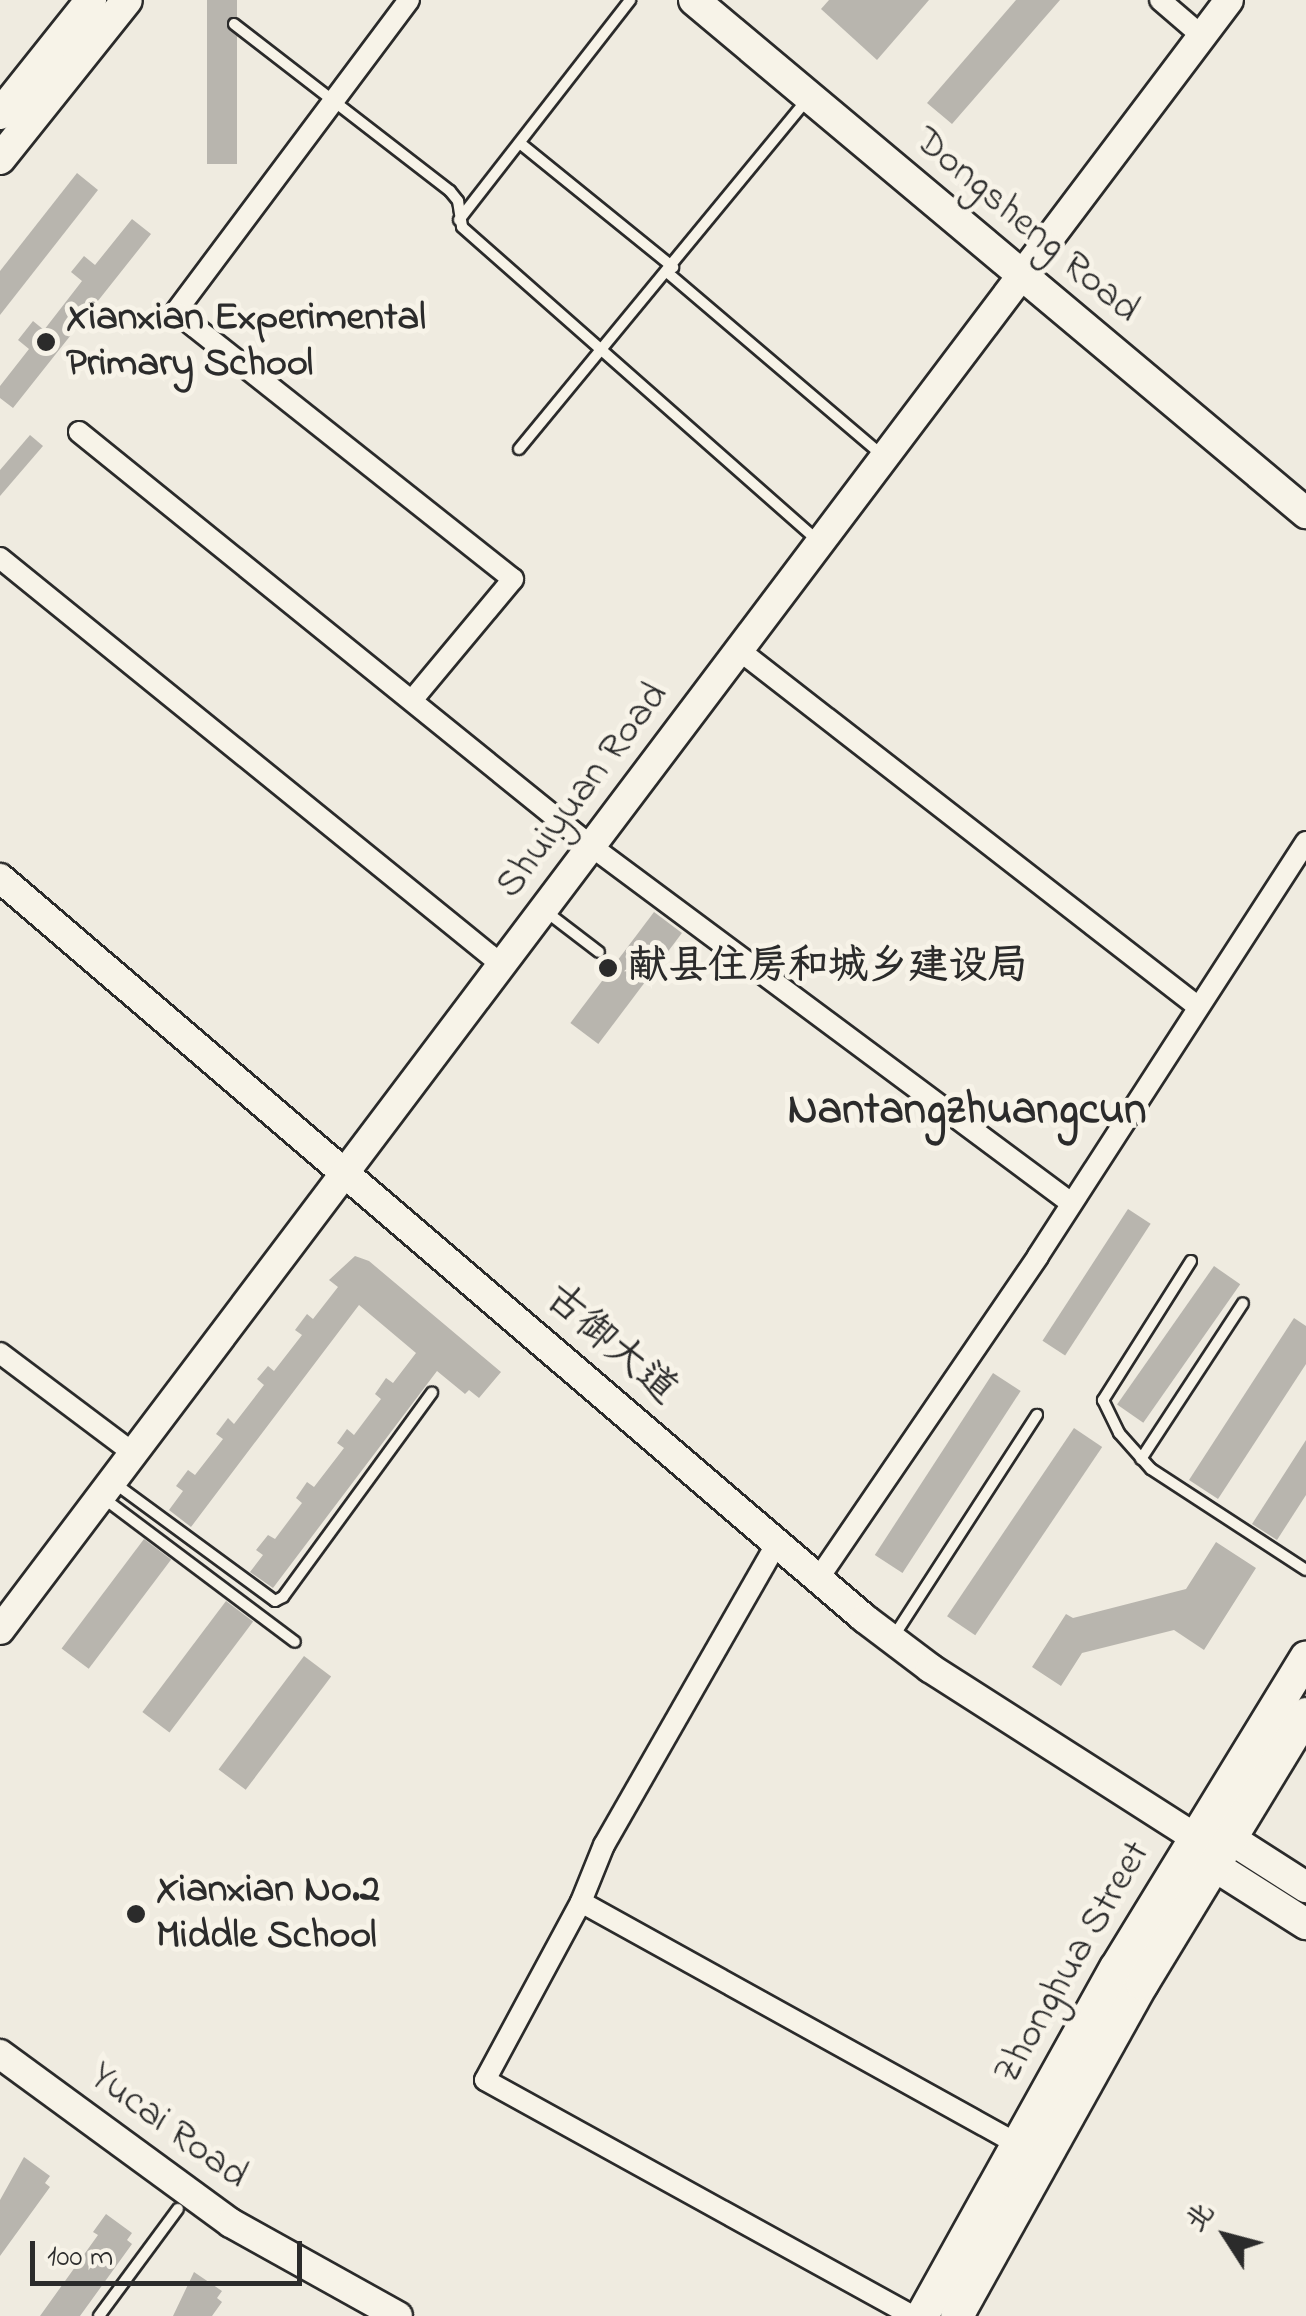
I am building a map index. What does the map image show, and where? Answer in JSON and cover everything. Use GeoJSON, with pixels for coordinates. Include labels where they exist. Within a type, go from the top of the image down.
{"type":"FeatureCollection","features":[{"type":"Feature","properties":{"kind":"main road"},"geometry":{"type":"LineString","coordinates":[[0,114],[90,0]]}},
{"type":"Feature","properties":{"kind":"main road"},"geometry":{"type":"LineString","coordinates":[[0,159],[127,0]]}},
{"type":"Feature","properties":{"kind":"main road","name":"Dongsheng Road"},"geometry":{"type":"LineString","coordinates":[[694,0],[1306,513]]}},
{"type":"Feature","properties":{"kind":"main road","name":"Zhonghua Street"},"geometry":{"type":"LineString","coordinates":[[957,2316],[1306,1658]]}},
{"type":"Feature","properties":{"kind":"main road","name":"Zhonghua Street"},"geometry":{"type":"LineString","coordinates":[[922,2316],[1018,2144],[1206,1842],[1306,1714]]}},
{"type":"Feature","properties":{"kind":"main road","name":"古御大道"},"geometry":{"type":"LineString","coordinates":[[1206,1842],[1306,1887]]}},
{"type":"Feature","properties":{"kind":"main road","name":"古御大道"},"geometry":{"type":"LineString","coordinates":[[1206,1842],[1306,1924]]}},
{"type":"Feature","properties":{"kind":"street"},"geometry":{"type":"LineString","coordinates":[[410,0],[176,312],[513,580],[414,699]]}},
{"type":"Feature","properties":{"kind":"street"},"geometry":{"type":"LineString","coordinates":[[1160,0],[1202,36]]}},
{"type":"Feature","properties":{"kind":"street","name":"Shuiyuan Road"},"geometry":{"type":"LineString","coordinates":[[0,1630],[1229,0]]}},
{"type":"Feature","properties":{"kind":"street"},"geometry":{"type":"LineString","coordinates":[[79,432],[592,846],[1071,1204]]}},
{"type":"Feature","properties":{"kind":"street"},"geometry":{"type":"LineString","coordinates":[[0,558],[502,965]]}},
{"type":"Feature","properties":{"kind":"street"},"geometry":{"type":"LineString","coordinates":[[739,650],[1196,1006]]}},
{"type":"Feature","properties":{"kind":"street"},"geometry":{"type":"LineString","coordinates":[[818,1579],[1071,1204],[1306,842]]}},
{"type":"Feature","properties":{"kind":"street","name":"古御大道"},"geometry":{"type":"LineString","coordinates":[[0,878],[891,1640],[1206,1842]]}},
{"type":"Feature","properties":{"kind":"street"},"geometry":{"type":"LineString","coordinates":[[0,1353],[134,1453]]}},
{"type":"Feature","properties":{"kind":"street"},"geometry":{"type":"LineString","coordinates":[[777,1543],[604,1845],[581,1902],[484,2080],[912,2316]]}},
{"type":"Feature","properties":{"kind":"street"},"geometry":{"type":"LineString","coordinates":[[581,1902],[1018,2144]]}},
{"type":"Feature","properties":{"kind":"street","name":"Yucai Road"},"geometry":{"type":"LineString","coordinates":[[0,2054],[230,2223],[398,2316]]}},
{"type":"Feature","properties":{"kind":"street","name":"Yucai Road"},"geometry":{"type":"LineString","coordinates":[[0,2077],[221,2238],[360,2316]]}},
{"type":"Feature","properties":{"kind":"lane"},"geometry":{"type":"LineString","coordinates":[[460,220],[630,0]]}},
{"type":"Feature","properties":{"kind":"lane"},"geometry":{"type":"LineString","coordinates":[[234,24],[450,191],[458,201],[460,220],[820,542]]}},
{"type":"Feature","properties":{"kind":"lane"},"geometry":{"type":"LineString","coordinates":[[519,449],[671,270],[809,96]]}},
{"type":"Feature","properties":{"kind":"lane"},"geometry":{"type":"LineString","coordinates":[[521,144],[884,458]]}},
{"type":"Feature","properties":{"kind":"lane"},"geometry":{"type":"LineString","coordinates":[[543,910],[599,952]]}},
{"type":"Feature","properties":{"kind":"lane"},"geometry":{"type":"LineString","coordinates":[[1190,1261],[1102,1400],[1119,1433],[1141,1459],[1306,1570]]}},
{"type":"Feature","properties":{"kind":"lane"},"geometry":{"type":"LineString","coordinates":[[1141,1459],[1244,1303]]}},
{"type":"Feature","properties":{"kind":"lane"},"geometry":{"type":"LineString","coordinates":[[106,1489],[274,1601],[284,1597],[432,1393]]}},
{"type":"Feature","properties":{"kind":"lane"},"geometry":{"type":"LineString","coordinates":[[891,1640],[1037,1415]]}},
{"type":"Feature","properties":{"kind":"lane"},"geometry":{"type":"LineString","coordinates":[[106,1489],[294,1642]]}},
{"type":"Feature","properties":{"kind":"lane"},"geometry":{"type":"LineString","coordinates":[[99,2316],[178,2209]]}},
{"type":"Feature","properties":{"kind":"building"},"geometry":{"type":"Polygon","coordinates":[[[207,0],[237,0],[237,164],[207,164],[207,0]]]}},
{"type":"Feature","properties":{"kind":"building"},"geometry":{"type":"Polygon","coordinates":[[[829,0],[929,0],[877,60],[821,9],[829,0]]]}},
{"type":"Feature","properties":{"kind":"building"},"geometry":{"type":"Polygon","coordinates":[[[1016,0],[1060,0],[952,124],[927,103],[1016,0]]]}},
{"type":"Feature","properties":{"kind":"building"},"geometry":{"type":"Polygon","coordinates":[[[77,173],[98,190],[0,315],[0,271],[77,173]]]}},
{"type":"Feature","properties":{"kind":"building"},"geometry":{"type":"Polygon","coordinates":[[[132,219],[151,234],[13,408],[0,398],[0,386],[29,349],[18,340],[33,321],[44,330],[82,281],[71,272],[84,256],[95,265],[132,219]]]}},
{"type":"Feature","properties":{"kind":"building"},"geometry":{"type":"Polygon","coordinates":[[[30,435],[43,446],[0,496],[0,470],[30,435]]]}},
{"type":"Feature","properties":{"kind":"building"},"geometry":{"type":"Polygon","coordinates":[[[654,912],[682,933],[598,1044],[570,1023],[654,912]]]}},
{"type":"Feature","properties":{"kind":"building"},"geometry":{"type":"Polygon","coordinates":[[[1128,1209],[1151,1224],[1065,1355],[1042,1341],[1128,1209]]]}},
{"type":"Feature","properties":{"kind":"building"},"geometry":{"type":"Polygon","coordinates":[[[355,1256],[369,1261],[501,1372],[479,1398],[469,1390],[465,1394],[437,1371],[273,1588],[250,1572],[263,1555],[256,1550],[268,1535],[275,1539],[302,1503],[296,1498],[307,1482],[314,1487],[344,1448],[337,1443],[347,1429],[354,1435],[381,1399],[375,1394],[386,1378],[393,1383],[416,1353],[359,1305],[191,1527],[169,1510],[183,1491],[176,1486],[188,1470],[195,1475],[223,1439],[216,1434],[228,1418],[234,1424],[264,1385],[257,1379],[268,1366],[274,1371],[302,1335],[295,1330],[307,1314],[313,1319],[338,1287],[329,1280],[355,1256]]]}},
{"type":"Feature","properties":{"kind":"building"},"geometry":{"type":"Polygon","coordinates":[[[1214,1266],[1240,1284],[1143,1423],[1117,1404],[1214,1266]]]}},
{"type":"Feature","properties":{"kind":"building"},"geometry":{"type":"Polygon","coordinates":[[[1294,1318],[1306,1326],[1306,1364],[1218,1499],[1189,1480],[1294,1318]]]}},
{"type":"Feature","properties":{"kind":"building"},"geometry":{"type":"Polygon","coordinates":[[[993,1373],[1021,1391],[902,1573],[875,1555],[993,1373]]]}},
{"type":"Feature","properties":{"kind":"building"},"geometry":{"type":"Polygon","coordinates":[[[1074,1428],[1102,1447],[975,1635],[947,1616],[1074,1428]]]}},
{"type":"Feature","properties":{"kind":"building"},"geometry":{"type":"Polygon","coordinates":[[[1306,1440],[1306,1495],[1277,1540],[1252,1524],[1306,1440]]]}},
{"type":"Feature","properties":{"kind":"building"},"geometry":{"type":"Polygon","coordinates":[[[144,1539],[171,1559],[89,1669],[62,1648],[144,1539]]]}},
{"type":"Feature","properties":{"kind":"building"},"geometry":{"type":"Polygon","coordinates":[[[1216,1542],[1256,1568],[1204,1650],[1174,1630],[1082,1653],[1061,1686],[1032,1667],[1066,1614],[1073,1618],[1186,1589],[1216,1542]]]}},
{"type":"Feature","properties":{"kind":"building"},"geometry":{"type":"Polygon","coordinates":[[[226,1601],[253,1621],[170,1732],[142,1712],[226,1601]]]}},
{"type":"Feature","properties":{"kind":"building"},"geometry":{"type":"Polygon","coordinates":[[[304,1656],[331,1676],[246,1790],[219,1769],[304,1656]]]}},
{"type":"Feature","properties":{"kind":"building"},"geometry":{"type":"Polygon","coordinates":[[[24,2157],[50,2176],[45,2183],[50,2187],[0,2256],[0,2200],[24,2157]]]}},
{"type":"Feature","properties":{"kind":"building"},"geometry":{"type":"Polygon","coordinates":[[[106,2214],[132,2233],[127,2240],[132,2244],[80,2316],[40,2316],[98,2235],[93,2232],[106,2214]]]}},
{"type":"Feature","properties":{"kind":"building"},"geometry":{"type":"Polygon","coordinates":[[[194,2272],[222,2291],[217,2298],[222,2302],[212,2316],[173,2316],[194,2272]]]}},
{"type":"Feature","properties":{"kind":"place","name":"Xianxian Experimental Primary School"},"geometry":{"type":"Point","coordinates":[46,342]}},
{"type":"Feature","properties":{"kind":"place","name":"献县住房和城乡建设局"},"geometry":{"type":"Point","coordinates":[608,968]}},
{"type":"Feature","properties":{"kind":"place","name":"Xianxian No.2 Middle School"},"geometry":{"type":"Point","coordinates":[136,1914]}},
{"type":"Feature","properties":{"kind":"district","name":"Nantangzhuangcun"},"geometry":{"type":"Point","coordinates":[967,1112]}}]}
